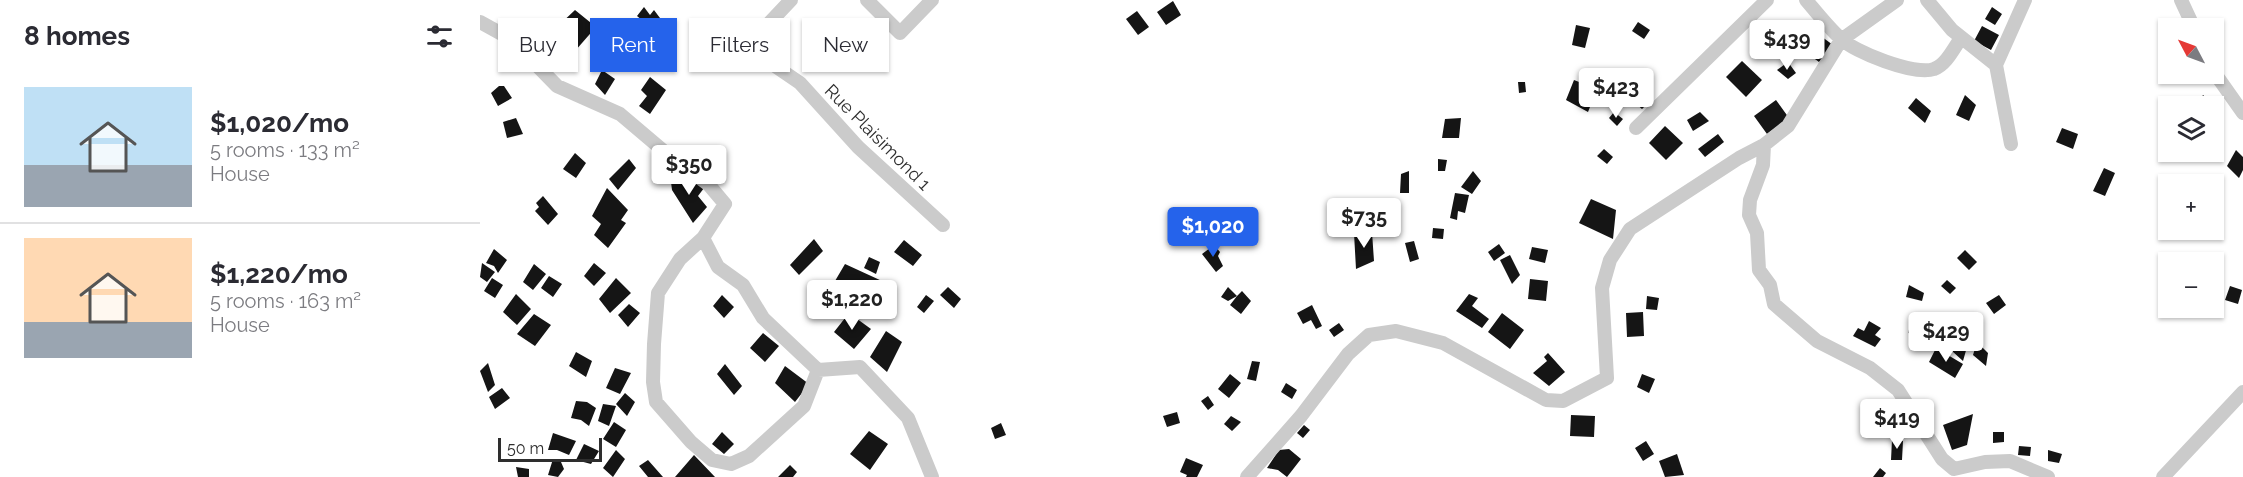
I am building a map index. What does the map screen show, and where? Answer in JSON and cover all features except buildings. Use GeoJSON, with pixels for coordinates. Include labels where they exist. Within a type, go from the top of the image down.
{"type":"FeatureCollection","features":[{"type":"Feature","properties":{"kind":"street","name":"Rue Plaisimond 1"},"geometry":{"type":"LineString","coordinates":[[791,0],[754,39],[753,51],[800,83],[858,147],[943,225]]}},
{"type":"Feature","properties":{"kind":"street"},"geometry":{"type":"LineString","coordinates":[[867,0],[900,33],[932,0]]}},
{"type":"Feature","properties":{"kind":"street"},"geometry":{"type":"LineString","coordinates":[[1636,128],[1767,0]]}},
{"type":"Feature","properties":{"kind":"street"},"geometry":{"type":"LineString","coordinates":[[1806,0],[1841,40],[1898,65],[1927,71],[1944,63],[1961,38]]}},
{"type":"Feature","properties":{"kind":"street"},"geometry":{"type":"LineString","coordinates":[[1247,477],[1301,416],[1348,354],[1369,335],[1396,331],[1443,343],[1546,400],[1563,401],[1607,378],[1602,288],[1610,260],[1630,229],[1670,206],[1739,158],[1764,145],[1788,126],[1841,40],[1897,0]]}},
{"type":"Feature","properties":{"kind":"street"},"geometry":{"type":"LineString","coordinates":[[1927,0],[1961,38],[1996,65]]}},
{"type":"Feature","properties":{"kind":"street"},"geometry":{"type":"LineString","coordinates":[[2011,144],[1996,65],[2025,0]]}},
{"type":"Feature","properties":{"kind":"street"},"geometry":{"type":"LineString","coordinates":[[2181,0],[2189,18]]}},
{"type":"Feature","properties":{"kind":"street"},"geometry":{"type":"LineString","coordinates":[[480,22],[511,39],[557,86],[621,114],[666,153],[709,185],[725,204],[703,238],[680,259],[658,293],[653,362],[656,402],[691,442],[712,460],[731,464],[749,456],[804,406],[818,370]]}},
{"type":"Feature","properties":{"kind":"street"},"geometry":{"type":"LineString","coordinates":[[2223,84],[2243,112]]}},
{"type":"Feature","properties":{"kind":"street"},"geometry":{"type":"LineString","coordinates":[[1764,145],[1763,165],[1750,200],[1749,215],[1757,233],[1759,270],[1770,285],[1774,304],[1817,341],[1883,377],[1904,397],[1942,459],[1954,470],[1961,473],[1985,462],[2010,461],[2048,477]]}},
{"type":"Feature","properties":{"kind":"street"},"geometry":{"type":"LineString","coordinates":[[703,238],[718,267],[743,285],[763,318],[818,370],[860,367],[908,418],[932,477]]}},
{"type":"Feature","properties":{"kind":"street"},"geometry":{"type":"LineString","coordinates":[[2163,477],[2243,392]]}}]}
